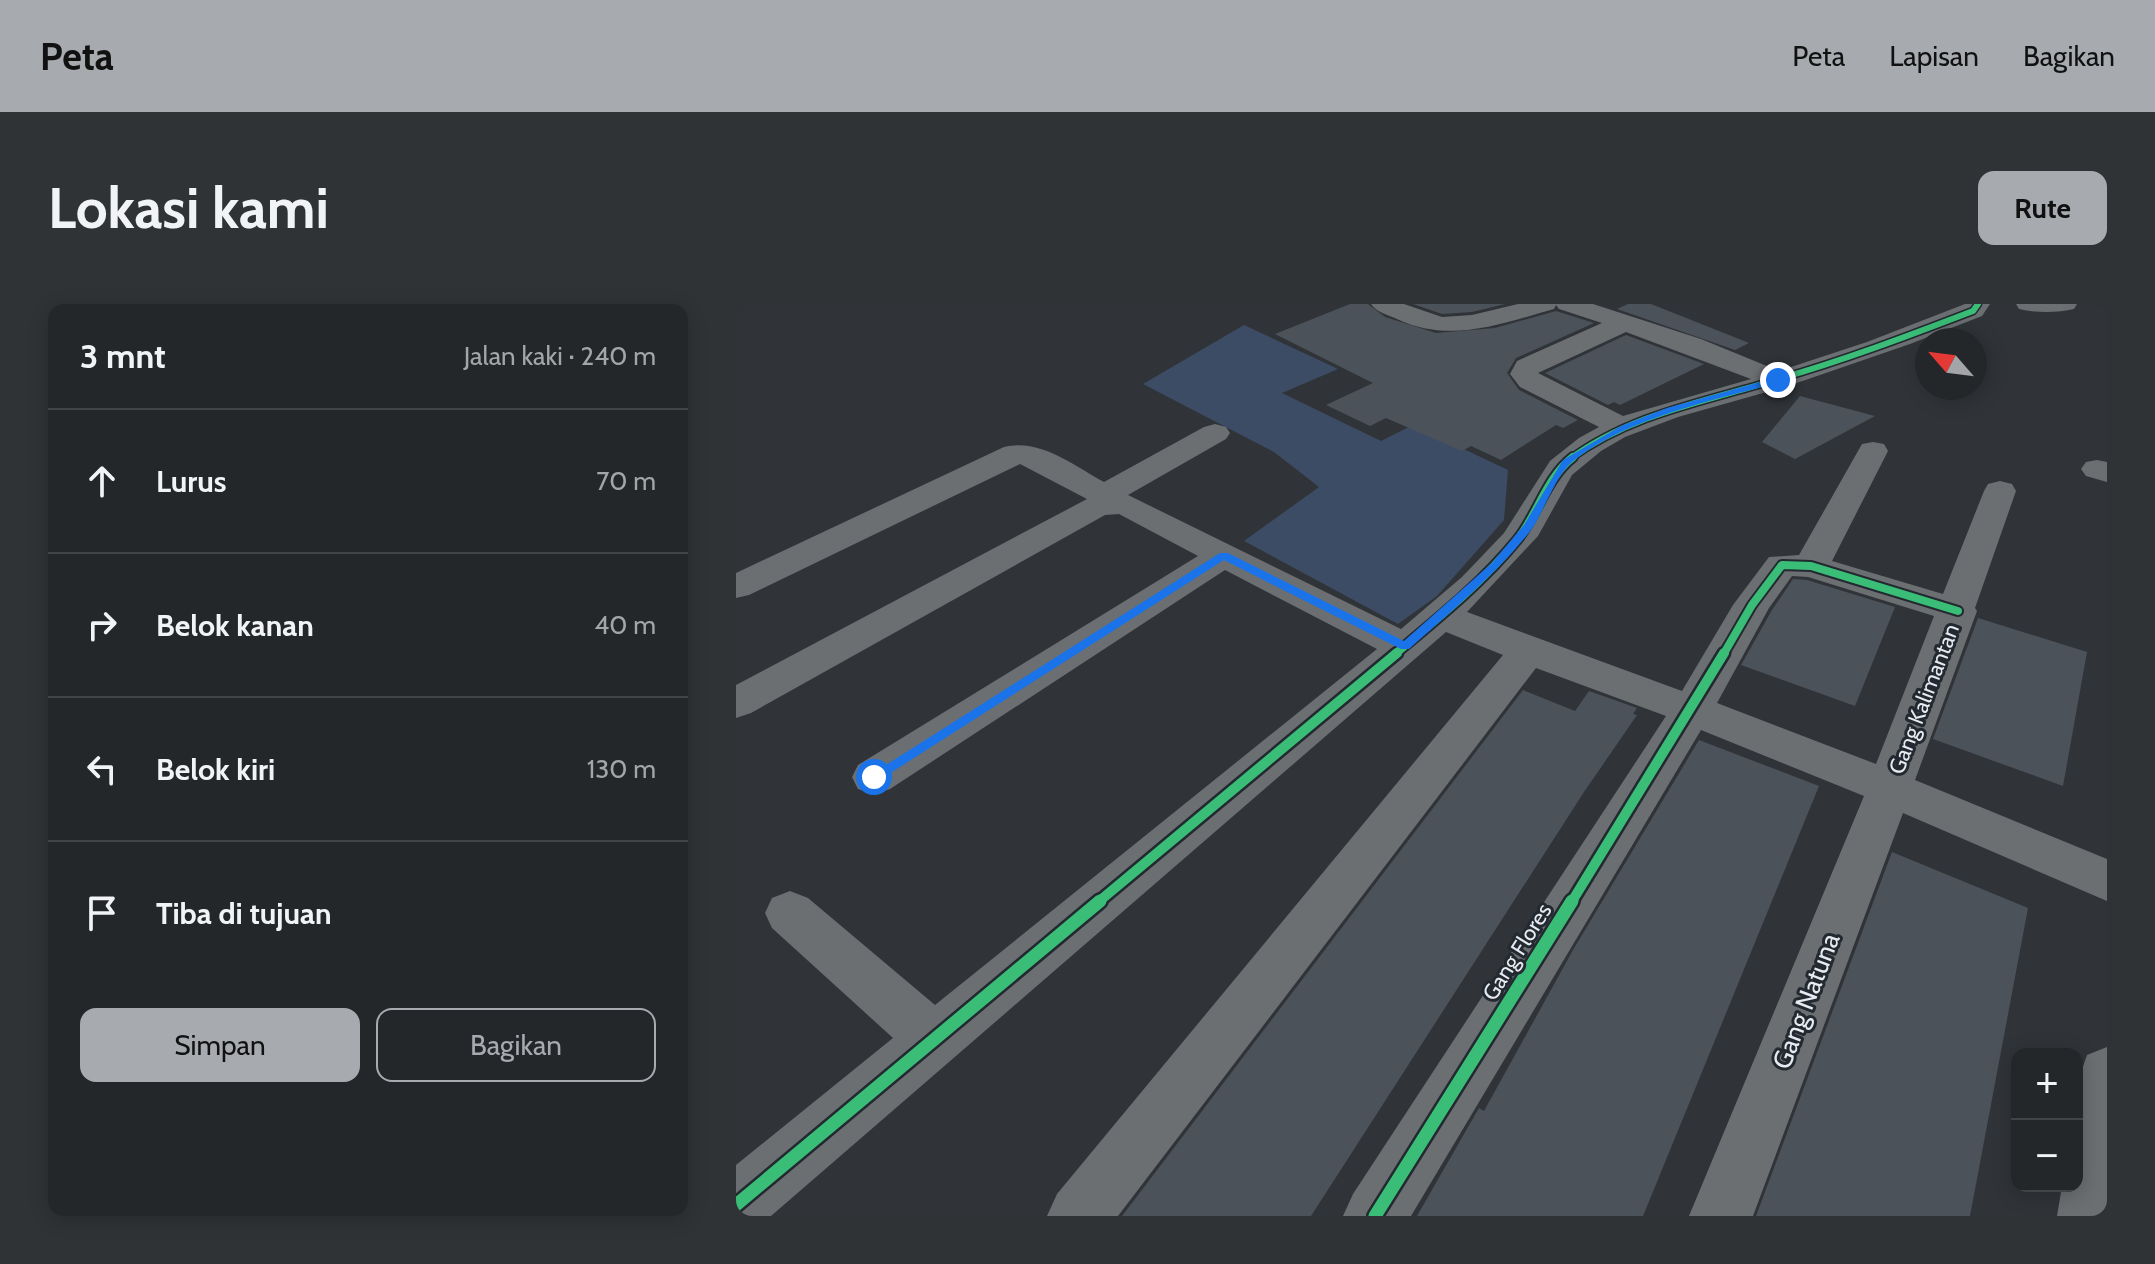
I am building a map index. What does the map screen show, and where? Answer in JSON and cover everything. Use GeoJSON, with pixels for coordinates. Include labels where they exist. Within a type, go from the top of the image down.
{"type":"FeatureCollection","features":[{"type":"Feature","properties":{"kind":"street"},"geometry":{"type":"LineString","coordinates":[[1383,304],[1440,325],[1466,323],[1545,304]]}},
{"type":"Feature","properties":{"kind":"street"},"geometry":{"type":"LineString","coordinates":[[1568,304],[1692,345],[1778,380]]}},
{"type":"Feature","properties":{"kind":"street"},"geometry":{"type":"LineString","coordinates":[[736,1205],[1441,616],[1495,566],[1528,527],[1566,462],[1624,428],[1670,410],[1778,380],[1910,336],[1973,311],[1978,304]]}},
{"type":"Feature","properties":{"kind":"street"},"geometry":{"type":"LineString","coordinates":[[2028,304],[2065,304]]}},
{"type":"Feature","properties":{"kind":"street"},"geometry":{"type":"LineString","coordinates":[[1624,323],[1527,367],[1524,374],[1530,381],[1624,428]]}},
{"type":"Feature","properties":{"kind":"street"},"geometry":{"type":"LineString","coordinates":[[736,703],[1111,499],[1215,433]]}},
{"type":"Feature","properties":{"kind":"street"},"geometry":{"type":"LineString","coordinates":[[1873,451],[1811,566],[1958,611]]}},
{"type":"Feature","properties":{"kind":"street"},"geometry":{"type":"LineString","coordinates":[[736,587],[1015,454],[1031,455],[1111,499],[1405,647]]}},
{"type":"Feature","properties":{"kind":"street","name":"Gang Kalimantan"},"geometry":{"type":"LineString","coordinates":[[1890,787],[1958,611],[2000,491]]}},
{"type":"Feature","properties":{"kind":"street"},"geometry":{"type":"LineString","coordinates":[[874,777],[1224,555]]}},
{"type":"Feature","properties":{"kind":"street","name":"Gang Flores"},"geometry":{"type":"LineString","coordinates":[[1375,1216],[1692,710],[1752,605],[1782,565],[1811,566]]}},
{"type":"Feature","properties":{"kind":"street"},"geometry":{"type":"LineString","coordinates":[[1441,616],[1527,652],[1692,710],[1890,787],[2107,881]]}},
{"type":"Feature","properties":{"kind":"street"},"geometry":{"type":"LineString","coordinates":[[1079,1216],[1527,652]]}},
{"type":"Feature","properties":{"kind":"street","name":"Gang Natuna"},"geometry":{"type":"LineString","coordinates":[[1721,1216],[1890,787]]}},
{"type":"Feature","properties":{"kind":"street"},"geometry":{"type":"LineString","coordinates":[[790,913],[934,1039]]}},
{"type":"Feature","properties":{"kind":"street"},"geometry":{"type":"LineString","coordinates":[[2089,1216],[2107,1075]]}},
{"type":"Feature","properties":{"kind":"shaded area"},"geometry":{"type":"Polygon","coordinates":[[[1244,325],[1338,369],[1282,393],[1381,441],[1413,425],[1508,470],[1504,520],[1437,596],[1398,624],[1244,541],[1319,487],[1274,452],[1143,384],[1244,325]]]}},
{"type":"Feature","properties":{"kind":"building"},"geometry":{"type":"Polygon","coordinates":[[[1350,304],[1368,304],[1385,317],[1436,333],[1495,328],[1556,311],[1594,323],[1516,358],[1507,373],[1519,390],[1578,420],[1563,428],[1556,425],[1501,460],[1471,446],[1462,451],[1386,418],[1370,426],[1326,405],[1373,383],[1275,334],[1350,304]]]}},
{"type":"Feature","properties":{"kind":"building"},"geometry":{"type":"Polygon","coordinates":[[[1413,304],[1505,304],[1472,312],[1442,314],[1413,304]]]}},
{"type":"Feature","properties":{"kind":"building"},"geometry":{"type":"Polygon","coordinates":[[[1628,304],[1651,304],[1749,343],[1735,350],[1617,309],[1628,304]]]}},
{"type":"Feature","properties":{"kind":"building"},"geometry":{"type":"Polygon","coordinates":[[[1626,335],[1704,364],[1620,405],[1614,402],[1608,405],[1545,373],[1626,335]]]}},
{"type":"Feature","properties":{"kind":"building"},"geometry":{"type":"Polygon","coordinates":[[[1800,396],[1875,416],[1795,459],[1762,442],[1800,396]]]}},
{"type":"Feature","properties":{"kind":"building"},"geometry":{"type":"Polygon","coordinates":[[[1793,579],[1807,580],[1895,607],[1855,706],[1741,665],[1793,579]]]}},
{"type":"Feature","properties":{"kind":"building"},"geometry":{"type":"Polygon","coordinates":[[[1978,618],[2087,652],[2063,786],[1933,739],[1978,618]]]}},
{"type":"Feature","properties":{"kind":"building"},"geometry":{"type":"Polygon","coordinates":[[[1523,690],[1575,711],[1589,691],[1637,708],[1633,714],[1637,715],[1584,792],[1311,1216],[1122,1216],[1523,690]]]}},
{"type":"Feature","properties":{"kind":"building"},"geometry":{"type":"Polygon","coordinates":[[[1699,740],[1819,786],[1643,1216],[1417,1216],[1479,1108],[1484,1111],[1573,950],[1699,740]]]}},
{"type":"Feature","properties":{"kind":"building"},"geometry":{"type":"Polygon","coordinates":[[[1892,852],[2028,908],[1970,1216],[1756,1216],[1892,852]]]}},
{"type":"Feature","properties":{"kind":"cycle path"},"geometry":{"type":"LineString","coordinates":[[736,1205],[1441,616],[1517,541],[1532,521],[1561,468],[1590,445],[1614,431],[1668,410],[1777,380],[1901,339],[1973,311],[1978,304]]}},
{"type":"Feature","properties":{"kind":"cycle path"},"geometry":{"type":"LineString","coordinates":[[1375,1216],[1692,710],[1752,605],[1782,565],[1811,566],[1958,611]]}},
{"type":"Feature","properties":{"kind":"route"},"geometry":{"type":"LineString","coordinates":[[874,777],[1224,555],[1405,647],[1495,566],[1528,527],[1566,462],[1624,428],[1670,410],[1778,380]]}}]}
